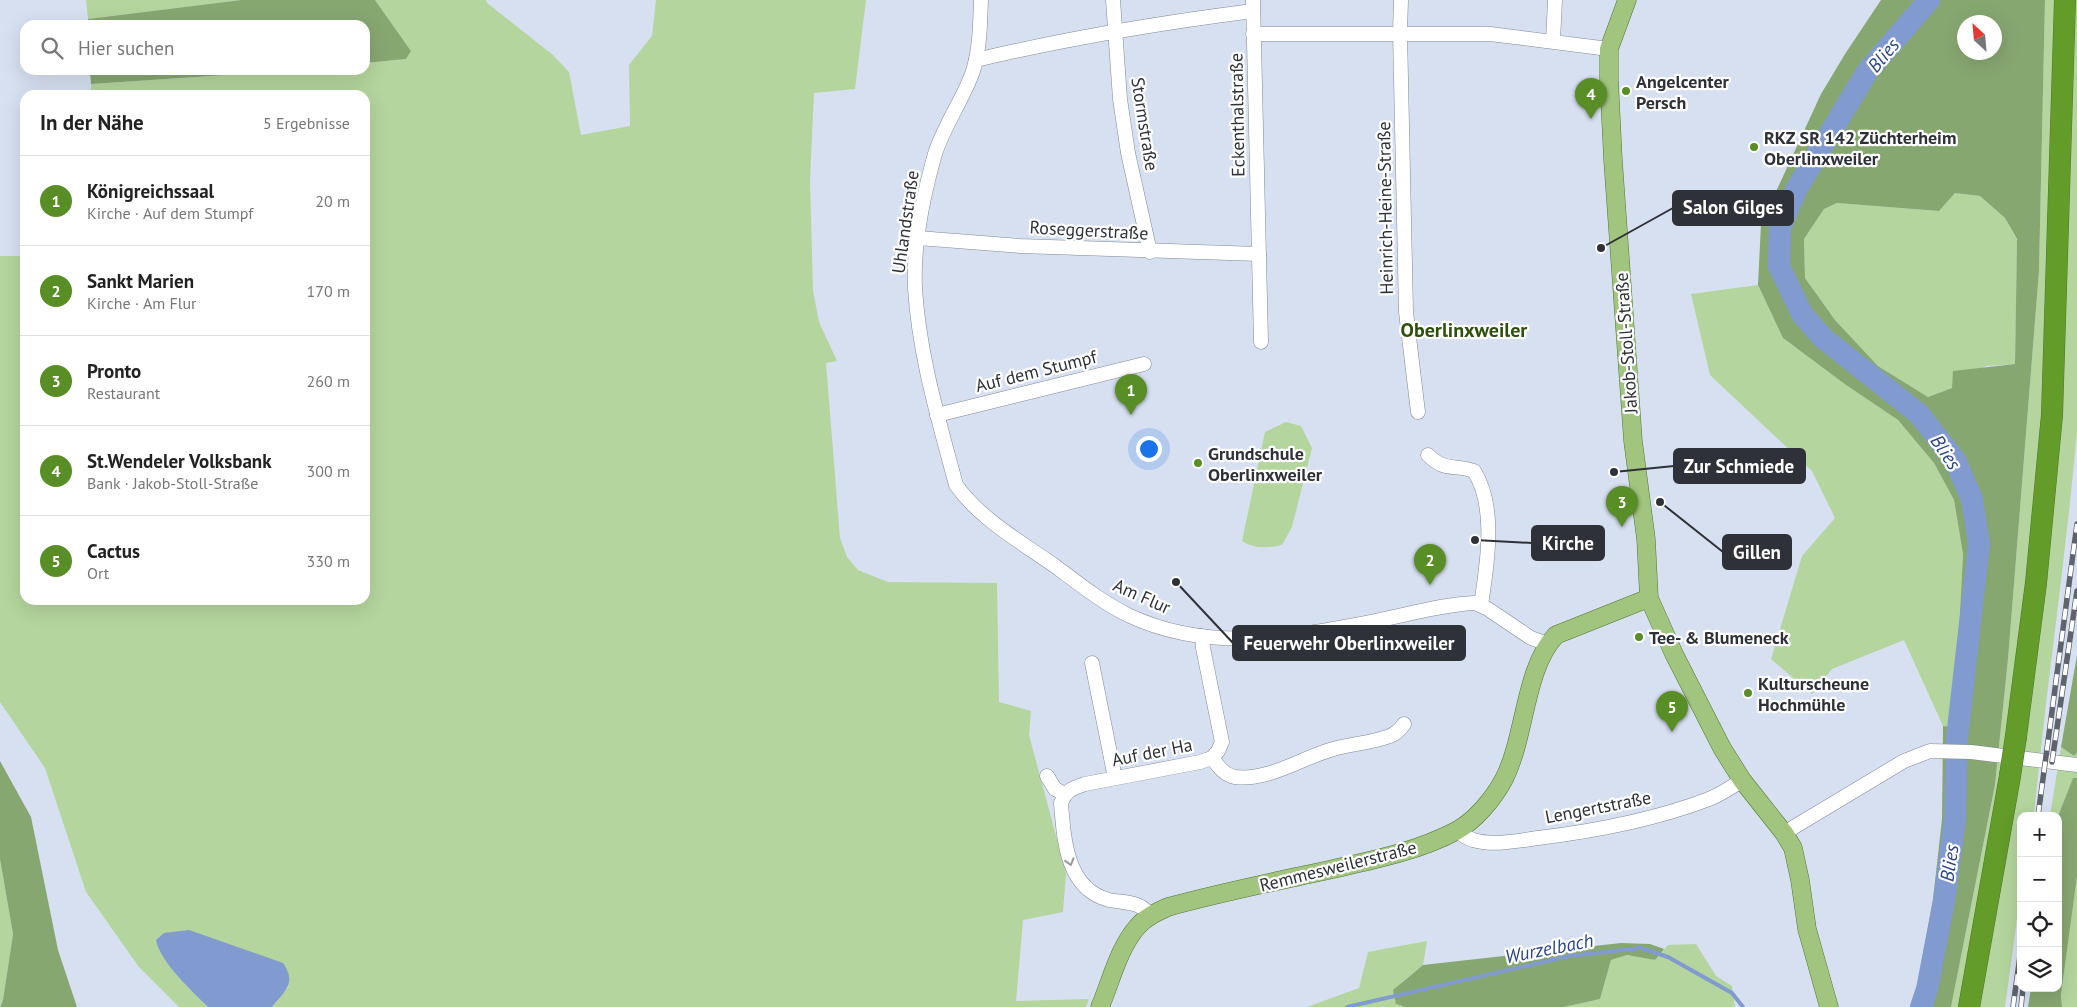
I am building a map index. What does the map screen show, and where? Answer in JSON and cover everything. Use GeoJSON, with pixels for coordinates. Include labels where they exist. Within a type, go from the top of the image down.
{"type":"FeatureCollection","features":[{"type":"Feature","properties":{"kind":"highway"},"geometry":{"type":"LineString","coordinates":[[1970,1003],[2016,736],[2036,583],[2052,415],[2064,0]]}},
{"type":"Feature","properties":{"kind":"main road","name":"Jakob-Stoll-Straße"},"geometry":{"type":"LineString","coordinates":[[1627,0],[1610,49],[1613,160],[1633,442],[1646,539],[1649,598]]}},
{"type":"Feature","properties":{"kind":"main road","name":"Remmesweilerstraße"},"geometry":{"type":"LineString","coordinates":[[1100,1007],[1128,940],[1138,926],[1150,916],[1168,907],[1384,858],[1457,831],[1490,800],[1503,780],[1512,760],[1543,651],[1556,634],[1649,598]]}},
{"type":"Feature","properties":{"kind":"main road"},"geometry":{"type":"LineString","coordinates":[[1649,598],[1663,631],[1722,748],[1742,780],[1784,833],[1793,848],[1807,930],[1829,1007]]}},
{"type":"Feature","properties":{"kind":"street","name":"Uhlandstraße"},"geometry":{"type":"LineString","coordinates":[[956,484],[937,415],[920,329],[916,296],[916,259],[924,203],[936,152],[972,73],[976,60],[981,0]]}},
{"type":"Feature","properties":{"kind":"street","name":"Stormstraße"},"geometry":{"type":"LineString","coordinates":[[1113,0],[1120,98],[1128,153],[1150,252]]}},
{"type":"Feature","properties":{"kind":"street","name":"Heinrich-Heine-Straße"},"geometry":{"type":"LineString","coordinates":[[1401,0],[1400,32],[1406,312],[1418,412]]}},
{"type":"Feature","properties":{"kind":"street"},"geometry":{"type":"LineString","coordinates":[[1553,41],[1555,0]]}},
{"type":"Feature","properties":{"kind":"street"},"geometry":{"type":"LineString","coordinates":[[976,60],[1115,30],[1253,6],[1253,34]]}},
{"type":"Feature","properties":{"kind":"street","name":"Eckenthalstraße"},"geometry":{"type":"LineString","coordinates":[[1261,342],[1253,34],[1400,32],[1490,34],[1610,49]]}},
{"type":"Feature","properties":{"kind":"street","name":"Roseggerstraße"},"geometry":{"type":"LineString","coordinates":[[918,238],[1020,246],[1150,252],[1259,254]]}},
{"type":"Feature","properties":{"kind":"street","name":"Auf dem Stumpf"},"geometry":{"type":"LineString","coordinates":[[937,415],[1144,364]]}},
{"type":"Feature","properties":{"kind":"street"},"geometry":{"type":"LineString","coordinates":[[1428,455],[1437,464],[1444,467],[1464,468],[1474,471],[1480,480],[1485,499],[1489,544],[1481,605],[1531,638],[1548,644]]}},
{"type":"Feature","properties":{"kind":"street","name":"Am Flur"},"geometry":{"type":"LineString","coordinates":[[956,484],[964,497],[987,517],[1104,602],[1155,626],[1202,636],[1235,639],[1271,639],[1307,635],[1467,603],[1481,605]]}},
{"type":"Feature","properties":{"kind":"street","name":"Auf der Ha"},"geometry":{"type":"LineString","coordinates":[[1065,794],[1085,784],[1200,762],[1212,758],[1222,742],[1202,636]]}},
{"type":"Feature","properties":{"kind":"street"},"geometry":{"type":"LineString","coordinates":[[1092,663],[1115,778]]}},
{"type":"Feature","properties":{"kind":"street"},"geometry":{"type":"LineString","coordinates":[[1212,758],[1226,774],[1233,777],[1248,777],[1281,769],[1331,750],[1388,736],[1399,732],[1404,724]]}},
{"type":"Feature","properties":{"kind":"street"},"geometry":{"type":"LineString","coordinates":[[1784,833],[1916,755],[1943,750],[2077,765]]}},
{"type":"Feature","properties":{"kind":"street"},"geometry":{"type":"LineString","coordinates":[[1047,776],[1055,788],[1065,794],[1062,803],[1062,814],[1069,862],[1075,876],[1088,889],[1107,899],[1143,907],[1150,916]]}},
{"type":"Feature","properties":{"kind":"street","name":"Lengertstraße"},"geometry":{"type":"LineString","coordinates":[[1457,831],[1464,837],[1474,841],[1504,842],[1580,833],[1628,823],[1687,806],[1711,798],[1742,780]]}},
{"type":"Feature","properties":{"kind":"green space"},"geometry":{"type":"Polygon","coordinates":[[[86,0],[241,0],[88,19],[86,0]]]}},
{"type":"Feature","properties":{"kind":"green space"},"geometry":{"type":"Polygon","coordinates":[[[241,0],[375,0],[411,51],[406,59],[370,63],[370,20],[88,19],[241,0]]]}},
{"type":"Feature","properties":{"kind":"green space"},"geometry":{"type":"Polygon","coordinates":[[[375,0],[486,0],[487,3],[553,55],[569,72],[581,135],[630,126],[629,65],[652,36],[656,0],[866,0],[855,89],[814,93],[810,180],[813,291],[819,322],[837,361],[826,363],[840,538],[847,557],[858,570],[888,582],[997,583],[999,702],[1031,711],[1029,735],[1066,873],[1063,912],[1023,920],[1016,1001],[1089,999],[1086,1007],[272,1007],[289,986],[156,940],[170,967],[208,1007],[179,1007],[139,967],[86,892],[45,768],[0,702],[0,256],[20,256],[20,605],[370,605],[370,90],[91,90],[91,84],[225,75],[370,75],[370,63],[406,59],[411,51],[375,0]]]}},
{"type":"Feature","properties":{"kind":"green space"},"geometry":{"type":"Polygon","coordinates":[[[1881,0],[2045,0],[2039,271],[2008,659],[1995,785],[1951,1007],[1910,1007],[1917,988],[1933,899],[1942,819],[1943,726],[1954,727],[1963,554],[1954,500],[1934,463],[1898,420],[1846,385],[1783,338],[1758,285],[1761,224],[1821,94],[1881,0]],[[1955,193],[1939,211],[1837,203],[1824,209],[1804,239],[1805,278],[1835,320],[1878,366],[1928,397],[1952,388],[1953,371],[2015,364],[2017,239],[2005,218],[1980,196],[1955,193]]]}},
{"type":"Feature","properties":{"kind":"green space"},"geometry":{"type":"Polygon","coordinates":[[[2045,0],[2077,0],[2077,430],[2034,812],[2017,812],[2017,919],[2005,1007],[1951,1007],[1995,785],[2008,659],[2039,271],[2045,0]]]}},
{"type":"Feature","properties":{"kind":"green space"},"geometry":{"type":"Polygon","coordinates":[[[90,75],[225,75],[91,84],[90,75]]]}},
{"type":"Feature","properties":{"kind":"green space"},"geometry":{"type":"Polygon","coordinates":[[[1955,193],[1980,196],[2005,218],[2017,240],[2015,364],[1986,366],[1952,388],[1928,397],[1878,366],[1835,320],[1805,278],[1804,239],[1824,209],[1837,203],[1939,211],[1955,193]]]}},
{"type":"Feature","properties":{"kind":"green space"},"geometry":{"type":"Polygon","coordinates":[[[1758,285],[1783,338],[1846,385],[1898,420],[1934,463],[1954,500],[1963,554],[1954,727],[1943,726],[1904,640],[1832,669],[1812,694],[1771,659],[1802,556],[1835,518],[1812,471],[1710,375],[1691,294],[1758,285]]]}},
{"type":"Feature","properties":{"kind":"green space"},"geometry":{"type":"Polygon","coordinates":[[[1286,422],[1301,426],[1312,448],[1292,527],[1282,545],[1256,547],[1242,541],[1265,432],[1286,422]]]}},
{"type":"Feature","properties":{"kind":"green space"},"geometry":{"type":"Polygon","coordinates":[[[2077,655],[2077,753],[2074,756],[2061,747],[2077,655]]]}},
{"type":"Feature","properties":{"kind":"green space"},"geometry":{"type":"Polygon","coordinates":[[[2061,747],[2074,756],[2077,753],[2077,778],[2073,778],[2060,812],[2051,812],[2061,747]]]}},
{"type":"Feature","properties":{"kind":"green space"},"geometry":{"type":"Polygon","coordinates":[[[0,761],[31,817],[58,950],[77,1007],[0,1007],[3,1000],[13,934],[0,859],[0,761]]]}},
{"type":"Feature","properties":{"kind":"green space"},"geometry":{"type":"Polygon","coordinates":[[[2073,778],[2077,778],[2077,876],[2062,988],[2062,812],[2060,812],[2073,778]]]}},
{"type":"Feature","properties":{"kind":"green space"},"geometry":{"type":"Polygon","coordinates":[[[0,859],[13,934],[3,1000],[0,1005],[0,859]]]}},
{"type":"Feature","properties":{"kind":"green space"},"geometry":{"type":"Polygon","coordinates":[[[2077,876],[2077,1007],[2062,1007],[2062,988],[2077,876]]]}},
{"type":"Feature","properties":{"kind":"green space"},"geometry":{"type":"Polygon","coordinates":[[[1427,941],[1423,965],[1402,982],[1396,1004],[1405,1007],[1307,1007],[1359,988],[1368,952],[1427,941]]]}},
{"type":"Feature","properties":{"kind":"green space"},"geometry":{"type":"Polygon","coordinates":[[[1621,943],[1650,944],[1664,949],[1655,960],[1627,955],[1611,960],[1600,999],[1564,1007],[1405,1007],[1396,1004],[1393,990],[1423,965],[1621,943]]]}},
{"type":"Feature","properties":{"kind":"green space"},"geometry":{"type":"Polygon","coordinates":[[[1696,944],[1716,976],[1732,986],[1735,1007],[1564,1007],[1600,999],[1611,960],[1627,955],[1655,960],[1668,945],[1696,944]]]}},
{"type":"Feature","properties":{"kind":"green space"},"geometry":{"type":"Polygon","coordinates":[[[2030,992],[2061,992],[2062,1007],[2028,1007],[2030,992]]]}},
{"type":"Feature","properties":{"kind":"water"},"geometry":{"type":"Polygon","coordinates":[[[189,930],[283,963],[289,976],[288,986],[285,991],[272,1007],[208,1007],[170,967],[156,940],[164,933],[189,930]]]}},
{"type":"Feature","properties":{"kind":"waterway","name":"Blies"},"geometry":{"type":"LineString","coordinates":[[1921,1007],[1927,989],[1944,901],[1955,820],[1957,738],[1979,544],[1972,499],[1955,460],[1919,414],[1823,338],[1802,314],[1779,266],[1780,228],[1797,188],[1867,72],[1929,0]]}},
{"type":"Feature","properties":{"kind":"waterway","name":"Wurzelbach"},"geometry":{"type":"LineString","coordinates":[[1347,1007],[1570,956],[1641,948],[1668,957],[1732,993],[1743,1007]]}},
{"type":"Feature","properties":{"kind":"railway"},"geometry":{"type":"LineString","coordinates":[[2039,812],[2077,524]]}},
{"type":"Feature","properties":{"kind":"railway"},"geometry":{"type":"LineString","coordinates":[[2052,762],[2077,591]]}},
{"type":"Feature","properties":{"kind":"railway"},"geometry":{"type":"LineString","coordinates":[[2013,1007],[2017,978]]}},
{"type":"Feature","properties":{"kind":"railway"},"geometry":{"type":"LineString","coordinates":[[2021,1007],[2023,992]]}},
{"type":"Feature","properties":{"kind":"place","name":"Angelcenter Persch"},"geometry":{"type":"Point","coordinates":[1626,91]}},
{"type":"Feature","properties":{"kind":"place","name":"St.Wendeler Volksbank"},"geometry":{"type":"Point","coordinates":[1591,119]}},
{"type":"Feature","properties":{"kind":"place","name":"RKZ SR 142 Züchterheim Oberlinxweiler"},"geometry":{"type":"Point","coordinates":[1754,147]}},
{"type":"Feature","properties":{"kind":"place","name":"Salon Gilges"},"geometry":{"type":"Point","coordinates":[1601,248]}},
{"type":"Feature","properties":{"kind":"place","name":"Königreichssaal"},"geometry":{"type":"Point","coordinates":[1131,415]}},
{"type":"Feature","properties":{"kind":"place","name":"Grundschule Oberlinxweiler"},"geometry":{"type":"Point","coordinates":[1198,463]}},
{"type":"Feature","properties":{"kind":"place","name":"Zur Schmiede"},"geometry":{"type":"Point","coordinates":[1614,472]}},
{"type":"Feature","properties":{"kind":"place","name":"Gillen"},"geometry":{"type":"Point","coordinates":[1660,502]}},
{"type":"Feature","properties":{"kind":"place","name":"Pronto"},"geometry":{"type":"Point","coordinates":[1622,527]}},
{"type":"Feature","properties":{"kind":"place","name":"Kirche"},"geometry":{"type":"Point","coordinates":[1475,540]}},
{"type":"Feature","properties":{"kind":"place","name":"Feuerwehr Oberlinxweiler"},"geometry":{"type":"Point","coordinates":[1176,582]}},
{"type":"Feature","properties":{"kind":"place","name":"Sankt Marien"},"geometry":{"type":"Point","coordinates":[1430,585]}},
{"type":"Feature","properties":{"kind":"place","name":"Tee- & Blumeneck"},"geometry":{"type":"Point","coordinates":[1639,637]}},
{"type":"Feature","properties":{"kind":"place","name":"Kulturscheune Hochmühle"},"geometry":{"type":"Point","coordinates":[1748,693]}},
{"type":"Feature","properties":{"kind":"place","name":"Cactus"},"geometry":{"type":"Point","coordinates":[1672,732]}},
{"type":"Feature","properties":{"kind":"district","name":"Oberlinxweiler"},"geometry":{"type":"Point","coordinates":[1464,330]}}]}
